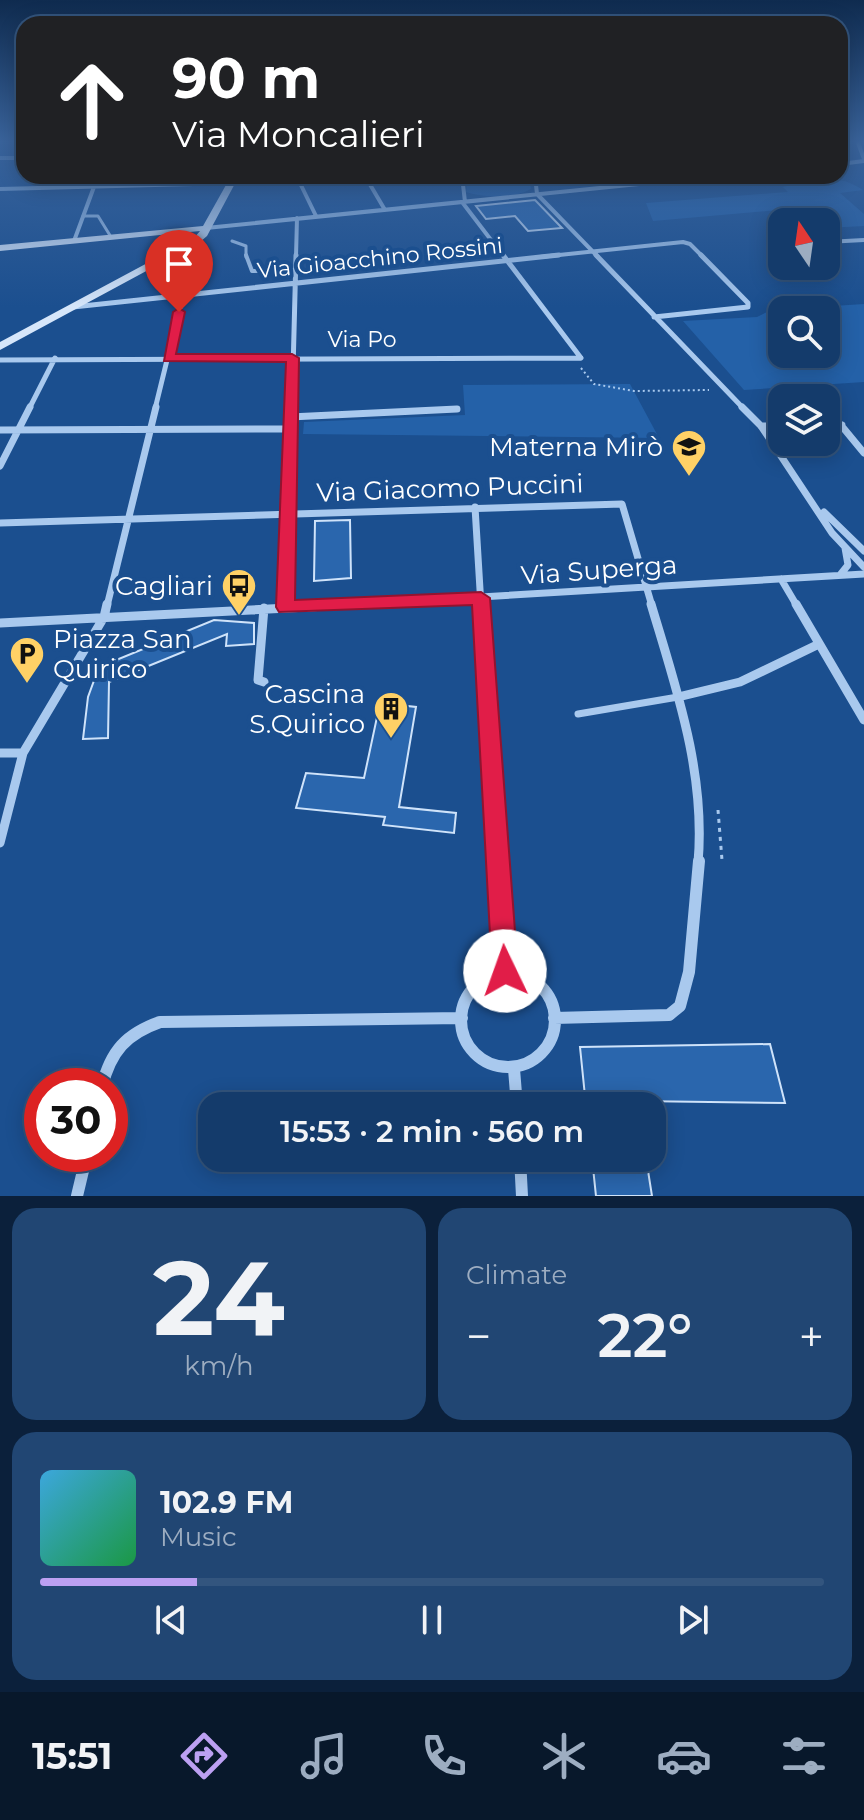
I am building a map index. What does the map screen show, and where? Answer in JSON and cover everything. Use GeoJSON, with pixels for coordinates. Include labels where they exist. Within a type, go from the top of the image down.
{"type":"FeatureCollection","features":[{"type":"Feature","properties":{"kind":"main road"},"geometry":{"type":"LineString","coordinates":[[0,347],[197,240],[225,196]]}},
{"type":"Feature","properties":{"kind":"main road"},"geometry":{"type":"LineString","coordinates":[[0,248],[206,228]]}},
{"type":"Feature","properties":{"kind":"street"},"geometry":{"type":"LineString","coordinates":[[74,241],[90,196]]}},
{"type":"Feature","properties":{"kind":"street"},"geometry":{"type":"LineString","coordinates":[[306,196],[316,216]]}},
{"type":"Feature","properties":{"kind":"street"},"geometry":{"type":"LineString","coordinates":[[377,196],[385,210]]}},
{"type":"Feature","properties":{"kind":"street"},"geometry":{"type":"LineString","coordinates":[[464,196],[464,202],[577,358]]}},
{"type":"Feature","properties":{"kind":"street"},"geometry":{"type":"LineString","coordinates":[[206,228],[520,196]]}},
{"type":"Feature","properties":{"kind":"street"},"geometry":{"type":"LineString","coordinates":[[539,196],[761,426],[832,533],[864,567]]}},
{"type":"Feature","properties":{"kind":"street"},"geometry":{"type":"LineString","coordinates":[[286,607],[297,218]]}},
{"type":"Feature","properties":{"kind":"street"},"geometry":{"type":"LineString","coordinates":[[840,241],[864,240]]}},
{"type":"Feature","properties":{"kind":"street","name":"Via Gioacchino Rossini"},"geometry":{"type":"LineString","coordinates":[[73,307],[593,251],[690,244],[748,303],[748,307],[654,317]]}},
{"type":"Feature","properties":{"kind":"street"},"geometry":{"type":"LineString","coordinates":[[0,843],[23,753],[104,617],[183,295]]}},
{"type":"Feature","properties":{"kind":"street"},"geometry":{"type":"LineString","coordinates":[[0,466],[55,358]]}},
{"type":"Feature","properties":{"kind":"street","name":"Via Po"},"geometry":{"type":"LineString","coordinates":[[0,360],[577,358]]}},
{"type":"Feature","properties":{"kind":"street"},"geometry":{"type":"LineString","coordinates":[[290,417],[457,409]]}},
{"type":"Feature","properties":{"kind":"street"},"geometry":{"type":"LineString","coordinates":[[840,423],[864,453]]}},
{"type":"Feature","properties":{"kind":"street"},"geometry":{"type":"LineString","coordinates":[[761,426],[768,426]]}},
{"type":"Feature","properties":{"kind":"street"},"geometry":{"type":"LineString","coordinates":[[0,430],[290,429]]}},
{"type":"Feature","properties":{"kind":"street"},"geometry":{"type":"LineString","coordinates":[[812,500],[864,551]]}},
{"type":"Feature","properties":{"kind":"street","name":"Via Giacomo Puccini"},"geometry":{"type":"LineString","coordinates":[[0,523],[622,504],[645,587]]}},
{"type":"Feature","properties":{"kind":"street"},"geometry":{"type":"LineString","coordinates":[[475,507],[505,971]]}},
{"type":"Feature","properties":{"kind":"street"},"geometry":{"type":"LineString","coordinates":[[839,527],[864,544]]}},
{"type":"Feature","properties":{"kind":"street"},"geometry":{"type":"LineString","coordinates":[[839,575],[848,565],[845,547]]}},
{"type":"Feature","properties":{"kind":"street","name":"Via Superga"},"geometry":{"type":"LineString","coordinates":[[0,623],[864,574]]}},
{"type":"Feature","properties":{"kind":"street"},"geometry":{"type":"LineString","coordinates":[[781,579],[864,720]]}},
{"type":"Feature","properties":{"kind":"street"},"geometry":{"type":"LineString","coordinates":[[554,1018],[669,1015],[680,1006],[689,972],[699,856],[699,820],[690,738],[645,587]]}},
{"type":"Feature","properties":{"kind":"street"},"geometry":{"type":"LineString","coordinates":[[264,608],[258,680],[264,682]]}},
{"type":"Feature","properties":{"kind":"street"},"geometry":{"type":"LineString","coordinates":[[678,697],[740,682],[819,644]]}},
{"type":"Feature","properties":{"kind":"street"},"geometry":{"type":"LineString","coordinates":[[0,753],[23,753]]}},
{"type":"Feature","properties":{"kind":"street"},"geometry":{"type":"LineString","coordinates":[[505,971],[522,974],[538,984],[549,999],[554,1018],[554,1030],[545,1052],[526,1066],[514,1069],[492,1065],[482,1058],[467,1040],[462,1018],[463,1005],[474,985],[483,977],[505,971]]}},
{"type":"Feature","properties":{"kind":"street"},"geometry":{"type":"LineString","coordinates":[[107,1068],[112,1051],[133,1033],[160,1022],[462,1018]]}},
{"type":"Feature","properties":{"kind":"street"},"geometry":{"type":"LineString","coordinates":[[514,1069],[516,1092]]}},
{"type":"Feature","properties":{"kind":"street"},"geometry":{"type":"LineString","coordinates":[[77,1196],[83,1172]]}},
{"type":"Feature","properties":{"kind":"street"},"geometry":{"type":"LineString","coordinates":[[521,1172],[522,1196]]}},
{"type":"Feature","properties":{"kind":"lane"},"geometry":{"type":"LineString","coordinates":[[83,216],[98,216],[111,237]]}},
{"type":"Feature","properties":{"kind":"lane"},"geometry":{"type":"LineString","coordinates":[[232,241],[246,246],[246,261],[252,271],[294,270]]}},
{"type":"Feature","properties":{"kind":"lane"},"geometry":{"type":"LineString","coordinates":[[578,714],[678,697]]}},
{"type":"Feature","properties":{"kind":"path"},"geometry":{"type":"LineString","coordinates":[[577,358],[594,384],[602,386],[634,391],[725,389]]}},
{"type":"Feature","properties":{"kind":"path"},"geometry":{"type":"LineString","coordinates":[[718,810],[722,860]]}},
{"type":"Feature","properties":{"kind":"shaded area"},"geometry":{"type":"Polygon","coordinates":[[[739,196],[843,196],[864,214],[864,226],[840,227],[840,208],[768,208],[768,211],[653,221],[646,203],[739,196]]]}},
{"type":"Feature","properties":{"kind":"shaded area"},"geometry":{"type":"Polygon","coordinates":[[[864,304],[864,382],[768,384],[768,388],[744,390],[683,321],[757,317],[768,312],[768,368],[840,368],[840,306],[864,304]]]}},
{"type":"Feature","properties":{"kind":"shaded area"},"geometry":{"type":"Polygon","coordinates":[[[630,384],[659,438],[303,434],[304,422],[465,415],[463,385],[630,384]]]}},
{"type":"Feature","properties":{"kind":"building"},"geometry":{"type":"Polygon","coordinates":[[[535,200],[562,228],[528,231],[515,216],[486,219],[476,206],[535,200]]]}},
{"type":"Feature","properties":{"kind":"building"},"geometry":{"type":"Polygon","coordinates":[[[350,520],[351,578],[314,581],[315,521],[350,520]]]}},
{"type":"Feature","properties":{"kind":"building","name":"Cascina S.Quirico"},"geometry":{"type":"Polygon","coordinates":[[[214,620],[254,623],[254,644],[226,646],[227,634],[109,682],[108,738],[83,739],[88,697],[99,667],[214,620]]]}},
{"type":"Feature","properties":{"kind":"building","name":"Cascina S.Quirico"},"geometry":{"type":"Polygon","coordinates":[[[380,703],[416,707],[399,807],[456,813],[454,833],[383,825],[385,817],[296,808],[306,773],[364,778],[380,703]]]}},
{"type":"Feature","properties":{"kind":"building"},"geometry":{"type":"Polygon","coordinates":[[[770,1044],[785,1103],[666,1101],[666,1092],[585,1092],[580,1047],[770,1044]]]}},
{"type":"Feature","properties":{"kind":"building"},"geometry":{"type":"Polygon","coordinates":[[[593,1172],[648,1172],[652,1196],[596,1196],[593,1172]]]}},
{"type":"Feature","properties":{"kind":"place","name":"Materna Mirò"},"geometry":{"type":"Point","coordinates":[689,478]}},
{"type":"Feature","properties":{"kind":"place","name":"Cagliari"},"geometry":{"type":"Point","coordinates":[239,617]}},
{"type":"Feature","properties":{"kind":"place","name":"Piazza San Quirico"},"geometry":{"type":"Point","coordinates":[27,685]}},
{"type":"Feature","properties":{"kind":"place","name":"Cascina S.Quirico"},"geometry":{"type":"Point","coordinates":[391,740]}},
{"type":"Feature","properties":{"kind":"route"},"geometry":{"type":"LineString","coordinates":[[179,312],[168,358],[292,358],[286,607],[481,598],[505,971]]}}]}
